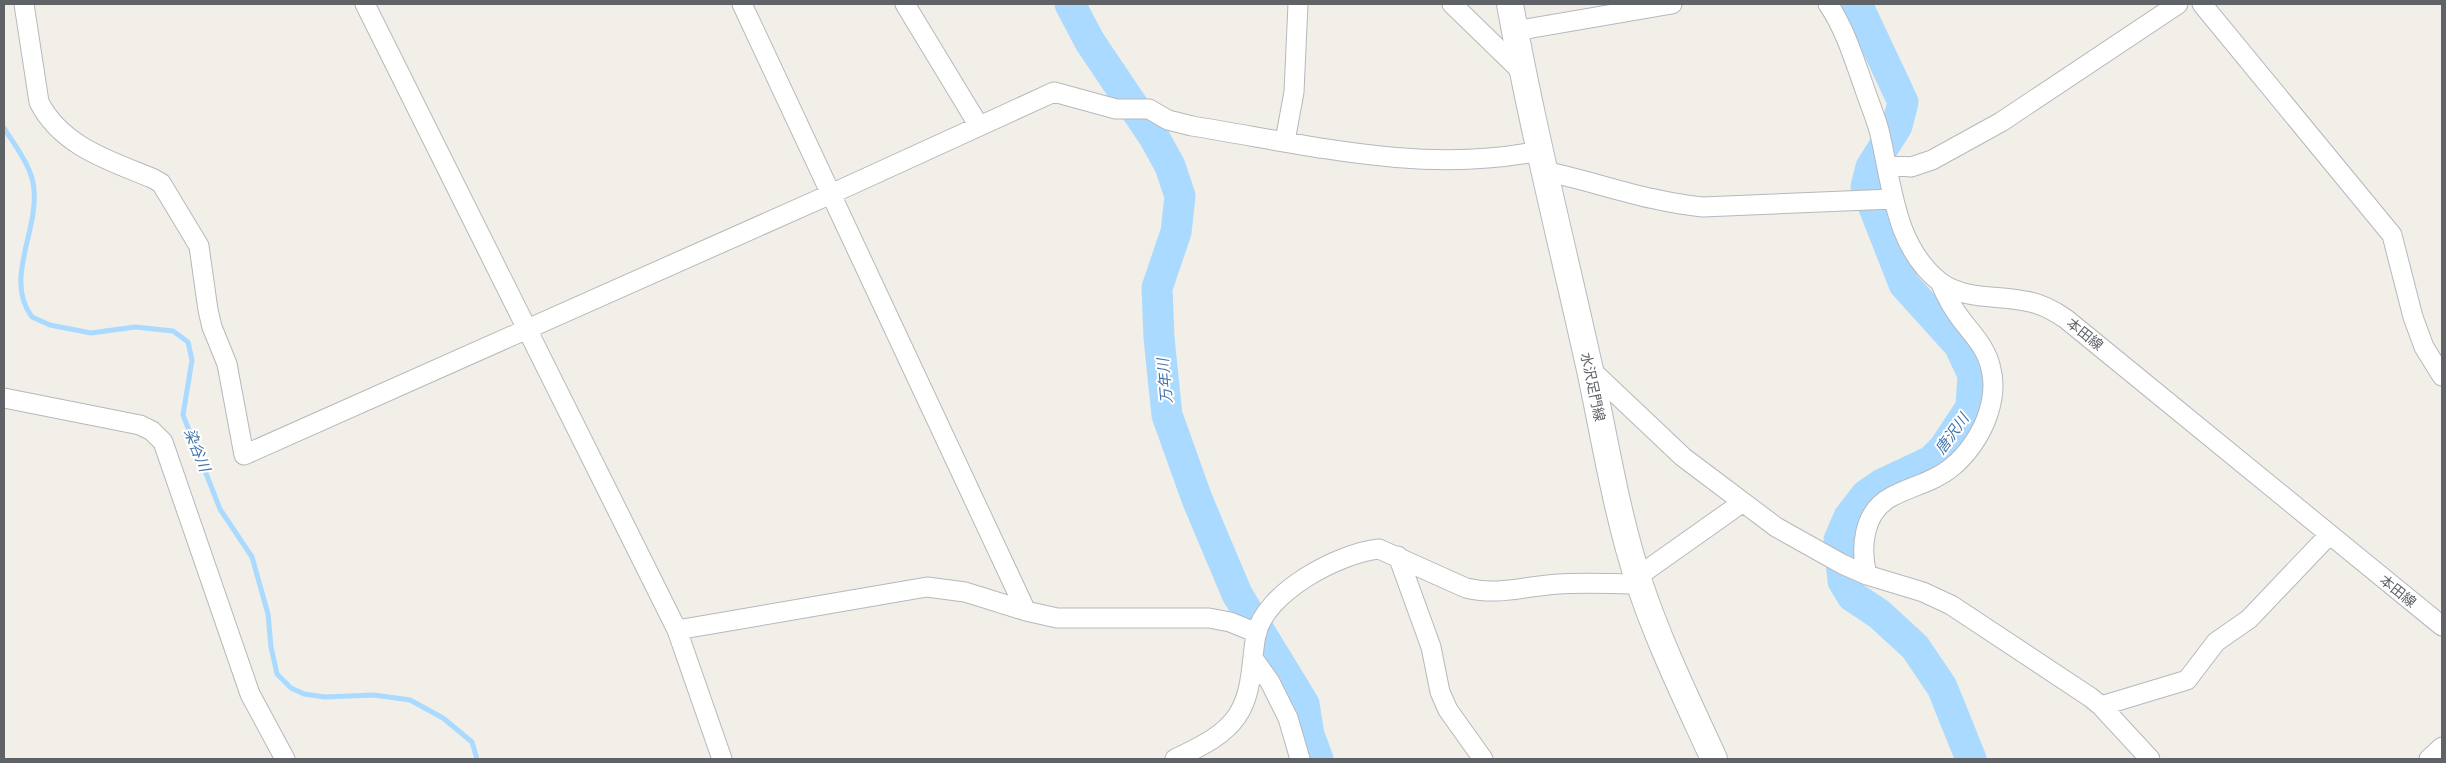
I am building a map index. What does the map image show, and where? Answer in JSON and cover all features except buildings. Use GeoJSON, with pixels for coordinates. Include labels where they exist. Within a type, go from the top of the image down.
{"type":"FeatureCollection","features":[{"type":"Feature","properties":{"kind":"main road","name":"水沢足門線"},"geometry":{"type":"LineString","coordinates":[[1510,4],[1541,161],[1590,369],[1614,485],[1638,580],[1666,653],[1714,759]]}},
{"type":"Feature","properties":{"kind":"street"},"geometry":{"type":"LineString","coordinates":[[24,4],[39,102],[45,114],[89,153],[161,183],[199,246],[208,310],[212,327],[227,364],[244,455],[831,194],[1054,92],[1116,109],[1149,109],[1168,120],[1192,126],[1389,157],[1466,159],[1515,156],[1541,161],[1587,180],[1672,204],[1702,207],[1889,200]]}},
{"type":"Feature","properties":{"kind":"street"},"geometry":{"type":"LineString","coordinates":[[365,4],[677,630],[722,759]]}},
{"type":"Feature","properties":{"kind":"street"},"geometry":{"type":"LineString","coordinates":[[742,4],[1026,611]]}},
{"type":"Feature","properties":{"kind":"street"},"geometry":{"type":"LineString","coordinates":[[905,4],[979,126]]}},
{"type":"Feature","properties":{"kind":"street"},"geometry":{"type":"LineString","coordinates":[[1285,141],[1294,92],[1298,4]]}},
{"type":"Feature","properties":{"kind":"street"},"geometry":{"type":"LineString","coordinates":[[1452,4],[1522,72]]}},
{"type":"Feature","properties":{"kind":"street"},"geometry":{"type":"LineString","coordinates":[[1515,31],[1672,4]]}},
{"type":"Feature","properties":{"kind":"street","name":"本田線"},"geometry":{"type":"LineString","coordinates":[[1828,4],[1851,49],[1879,128],[1887,166],[1889,200],[1910,246],[1940,282],[1953,290],[1969,294],[2026,301],[2048,307],[2066,319],[2329,536],[2442,626]]}},
{"type":"Feature","properties":{"kind":"street"},"geometry":{"type":"LineString","coordinates":[[1887,166],[1912,167],[1925,162],[2001,122],[2178,4]]}},
{"type":"Feature","properties":{"kind":"street"},"geometry":{"type":"LineString","coordinates":[[2202,4],[2392,235],[2413,317],[2424,347],[2442,376]]}},
{"type":"Feature","properties":{"kind":"street"},"geometry":{"type":"LineString","coordinates":[[1864,574],[1862,547],[1867,528],[1876,511],[1890,498],[1933,479],[1952,468],[1966,453],[1985,425],[1992,400],[1991,369],[1982,345],[1954,310],[1940,282]]}},
{"type":"Feature","properties":{"kind":"street"},"geometry":{"type":"LineString","coordinates":[[1590,369],[1683,457],[1776,527],[1842,564],[1864,574],[1923,592],[1950,605],[2102,706],[2150,759]]}},
{"type":"Feature","properties":{"kind":"street"},"geometry":{"type":"LineString","coordinates":[[4,398],[140,425],[152,431],[163,442],[250,694],[285,759]]}},
{"type":"Feature","properties":{"kind":"street"},"geometry":{"type":"LineString","coordinates":[[1175,759],[1204,744],[1225,730],[1238,716],[1247,693],[1257,633],[1270,605],[1284,592],[1333,564],[1364,551],[1379,549],[1466,588],[1481,592],[1499,592],[1557,584],[1638,580],[1743,502]]}},
{"type":"Feature","properties":{"kind":"street"},"geometry":{"type":"LineString","coordinates":[[2102,706],[2187,680],[2216,642],[2249,619],[2329,536]]}},
{"type":"Feature","properties":{"kind":"street"},"geometry":{"type":"LineString","coordinates":[[1398,556],[1429,640],[1440,692],[1448,710],[1483,759]]}},
{"type":"Feature","properties":{"kind":"street"},"geometry":{"type":"LineString","coordinates":[[677,630],[927,586],[947,587],[1026,611],[1058,618],[1089,620],[1210,618],[1230,622],[1257,633]]}},
{"type":"Feature","properties":{"kind":"street"},"geometry":{"type":"LineString","coordinates":[[1253,658],[1270,682],[1288,718],[1300,759]]}},
{"type":"Feature","properties":{"kind":"street"},"geometry":{"type":"LineString","coordinates":[[2429,759],[2442,747]]}},
{"type":"Feature","properties":{"kind":"waterway","name":"万年川"},"geometry":{"type":"LineString","coordinates":[[1070,4],[1090,42],[1154,137],[1170,166],[1180,196],[1176,232],[1157,288],[1159,338],[1167,415],[1197,499],[1237,594],[1304,704],[1309,735],[1318,759]]}},
{"type":"Feature","properties":{"kind":"waterway","name":"唐沢川"},"geometry":{"type":"LineString","coordinates":[[1857,4],[1903,102],[1897,126],[1871,167],[1866,187],[1904,284],[1959,345],[1973,375],[1971,407],[1944,448],[1931,461],[1882,484],[1866,495],[1849,517],[1839,540],[1843,581],[1852,596],[1879,614],[1915,647],[1942,687],[1971,759]]}},
{"type":"Feature","properties":{"kind":"waterway","name":"染谷川"},"geometry":{"type":"LineString","coordinates":[[4,128],[23,158],[33,182],[34,206],[21,272],[24,303],[32,317],[50,325],[91,333],[135,327],[173,331],[188,342],[192,360],[183,415],[220,509],[252,557],[268,614],[271,647],[277,674],[291,688],[304,694],[325,697],[374,695],[410,700],[443,718],[472,742],[477,759]]}}]}
